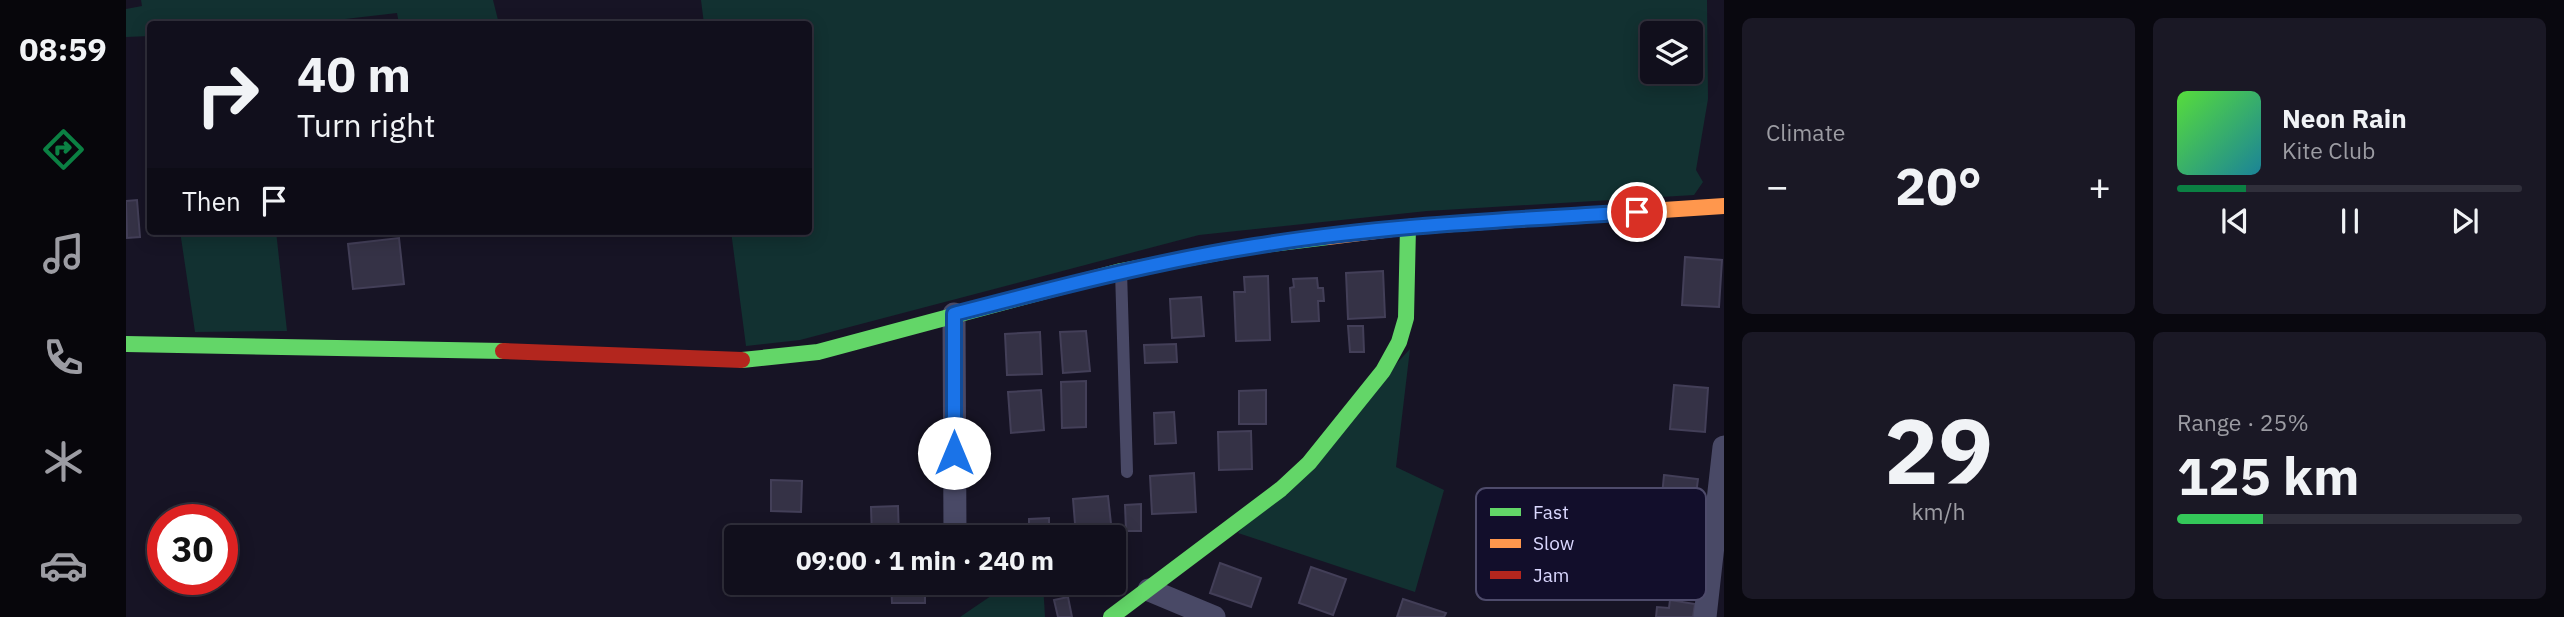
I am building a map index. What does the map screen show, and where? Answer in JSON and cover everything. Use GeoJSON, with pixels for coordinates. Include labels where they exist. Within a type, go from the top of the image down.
{"type":"FeatureCollection","features":[{"type":"Feature","properties":{"kind":"street"},"geometry":{"type":"LineString","coordinates":[[126,344],[411,347],[734,361],[818,352],[1121,271],[1255,246],[1408,227],[1724,206]]}},
{"type":"Feature","properties":{"kind":"street"},"geometry":{"type":"LineString","coordinates":[[1111,617],[1281,489],[1309,463],[1383,372],[1399,342],[1406,318],[1408,227]]}},
{"type":"Feature","properties":{"kind":"street"},"geometry":{"type":"LineString","coordinates":[[954,314],[955,525]]}},
{"type":"Feature","properties":{"kind":"street"},"geometry":{"type":"LineString","coordinates":[[1705,617],[1724,447]]}},
{"type":"Feature","properties":{"kind":"street"},"geometry":{"type":"LineString","coordinates":[[1150,590],[1214,617]]}},
{"type":"Feature","properties":{"kind":"lane"},"geometry":{"type":"LineString","coordinates":[[1121,271],[1127,472]]}},
{"type":"Feature","properties":{"kind":"green space"},"geometry":{"type":"Polygon","coordinates":[[[141,0],[493,0],[498,21],[398,21],[397,13],[328,21],[147,21],[147,36],[126,37],[126,9],[142,6],[141,0]]]}},
{"type":"Feature","properties":{"kind":"green space"},"geometry":{"type":"Polygon","coordinates":[[[701,0],[1707,0],[1708,99],[1696,170],[1703,182],[1694,195],[1427,211],[1199,235],[800,340],[746,346],[732,235],[812,235],[812,21],[704,21],[701,0]]]}},
{"type":"Feature","properties":{"kind":"green space"},"geometry":{"type":"Polygon","coordinates":[[[181,235],[276,235],[287,331],[195,332],[181,235]]]}},
{"type":"Feature","properties":{"kind":"green space"},"geometry":{"type":"Polygon","coordinates":[[[1410,349],[1396,467],[1444,490],[1415,592],[1238,533],[1410,349]]]}},
{"type":"Feature","properties":{"kind":"green space"},"geometry":{"type":"Polygon","coordinates":[[[992,595],[1044,595],[1045,617],[960,617],[992,595]]]}},
{"type":"Feature","properties":{"kind":"building"},"geometry":{"type":"Polygon","coordinates":[[[137,200],[140,237],[127,238],[126,201],[137,200]]]}},
{"type":"Feature","properties":{"kind":"building"},"geometry":{"type":"Polygon","coordinates":[[[399,238],[404,284],[353,289],[348,244],[399,238]]]}},
{"type":"Feature","properties":{"kind":"building"},"geometry":{"type":"Polygon","coordinates":[[[1685,257],[1722,260],[1719,307],[1682,305],[1685,257]]]}},
{"type":"Feature","properties":{"kind":"building"},"geometry":{"type":"Polygon","coordinates":[[[1383,271],[1385,317],[1348,319],[1346,273],[1383,271]]]}},
{"type":"Feature","properties":{"kind":"building"},"geometry":{"type":"Polygon","coordinates":[[[1268,276],[1270,340],[1236,341],[1234,292],[1245,292],[1244,277],[1268,276]]]}},
{"type":"Feature","properties":{"kind":"building"},"geometry":{"type":"Polygon","coordinates":[[[1317,278],[1318,288],[1323,288],[1324,301],[1318,301],[1319,321],[1292,322],[1290,288],[1294,287],[1293,279],[1317,278]]]}},
{"type":"Feature","properties":{"kind":"building"},"geometry":{"type":"Polygon","coordinates":[[[1201,297],[1204,336],[1172,338],[1170,299],[1201,297]]]}},
{"type":"Feature","properties":{"kind":"building"},"geometry":{"type":"Polygon","coordinates":[[[1348,326],[1363,326],[1364,352],[1350,352],[1348,326]]]}},
{"type":"Feature","properties":{"kind":"building"},"geometry":{"type":"Polygon","coordinates":[[[1086,331],[1090,371],[1063,373],[1060,332],[1086,331]]]}},
{"type":"Feature","properties":{"kind":"building"},"geometry":{"type":"Polygon","coordinates":[[[1040,332],[1042,374],[1007,375],[1005,334],[1040,332]]]}},
{"type":"Feature","properties":{"kind":"building"},"geometry":{"type":"Polygon","coordinates":[[[1176,344],[1177,362],[1145,363],[1144,345],[1176,344]]]}},
{"type":"Feature","properties":{"kind":"building"},"geometry":{"type":"Polygon","coordinates":[[[1086,381],[1086,427],[1062,428],[1061,382],[1086,381]]]}},
{"type":"Feature","properties":{"kind":"building"},"geometry":{"type":"Polygon","coordinates":[[[1674,385],[1708,388],[1705,432],[1670,429],[1674,385]]]}},
{"type":"Feature","properties":{"kind":"building"},"geometry":{"type":"Polygon","coordinates":[[[1041,390],[1044,430],[1011,433],[1008,392],[1041,390]]]}},
{"type":"Feature","properties":{"kind":"building"},"geometry":{"type":"Polygon","coordinates":[[[1266,390],[1266,424],[1239,424],[1239,391],[1266,390]]]}},
{"type":"Feature","properties":{"kind":"building"},"geometry":{"type":"Polygon","coordinates":[[[1174,412],[1176,443],[1155,444],[1154,413],[1174,412]]]}},
{"type":"Feature","properties":{"kind":"building"},"geometry":{"type":"Polygon","coordinates":[[[1251,431],[1252,469],[1219,470],[1218,432],[1251,431]]]}},
{"type":"Feature","properties":{"kind":"building"},"geometry":{"type":"Polygon","coordinates":[[[1194,473],[1196,512],[1152,514],[1150,476],[1194,473]]]}},
{"type":"Feature","properties":{"kind":"building"},"geometry":{"type":"Polygon","coordinates":[[[1664,475],[1698,479],[1697,488],[1663,488],[1664,475]]]}},
{"type":"Feature","properties":{"kind":"building"},"geometry":{"type":"Polygon","coordinates":[[[771,480],[802,481],[801,512],[771,511],[771,480]]]}},
{"type":"Feature","properties":{"kind":"building"},"geometry":{"type":"Polygon","coordinates":[[[1108,496],[1111,525],[1075,525],[1073,499],[1108,496]]]}},
{"type":"Feature","properties":{"kind":"building"},"geometry":{"type":"Polygon","coordinates":[[[1141,504],[1141,531],[1126,531],[1125,505],[1141,504]]]}},
{"type":"Feature","properties":{"kind":"building"},"geometry":{"type":"Polygon","coordinates":[[[898,506],[899,525],[872,525],[871,507],[898,506]]]}},
{"type":"Feature","properties":{"kind":"building"},"geometry":{"type":"Polygon","coordinates":[[[1049,518],[1049,525],[1029,525],[1029,519],[1049,518]]]}},
{"type":"Feature","properties":{"kind":"building"},"geometry":{"type":"Polygon","coordinates":[[[1220,563],[1261,578],[1251,607],[1210,593],[1220,563]]]}},
{"type":"Feature","properties":{"kind":"building"},"geometry":{"type":"Polygon","coordinates":[[[1311,567],[1346,579],[1333,615],[1299,603],[1311,567]]]}},
{"type":"Feature","properties":{"kind":"building"},"geometry":{"type":"Polygon","coordinates":[[[892,595],[925,595],[925,603],[892,603],[892,595]]]}},
{"type":"Feature","properties":{"kind":"building"},"geometry":{"type":"Polygon","coordinates":[[[1068,597],[1072,617],[1058,617],[1054,600],[1068,597]]]}},
{"type":"Feature","properties":{"kind":"building"},"geometry":{"type":"Polygon","coordinates":[[[1403,599],[1446,613],[1444,617],[1397,617],[1403,599]]]}},
{"type":"Feature","properties":{"kind":"building"},"geometry":{"type":"Polygon","coordinates":[[[1670,600],[1695,604],[1693,617],[1656,617],[1657,607],[1669,608],[1670,600]]]}},
{"type":"Feature","properties":{"kind":"traffic: fast"},"geometry":{"type":"LineString","coordinates":[[1111,617],[1281,489],[1309,463],[1383,371],[1399,342],[1406,318],[1408,227]]}},
{"type":"Feature","properties":{"kind":"traffic: fast"},"geometry":{"type":"LineString","coordinates":[[742,360],[818,352],[1121,271],[1255,246],[1328,237]]}},
{"type":"Feature","properties":{"kind":"traffic: fast"},"geometry":{"type":"LineString","coordinates":[[126,344],[503,351]]}},
{"type":"Feature","properties":{"kind":"traffic: slow"},"geometry":{"type":"LineString","coordinates":[[1328,237],[1408,227],[1724,206]]}},
{"type":"Feature","properties":{"kind":"traffic: jam"},"geometry":{"type":"LineString","coordinates":[[503,351],[742,360]]}},
{"type":"Feature","properties":{"kind":"route"},"geometry":{"type":"LineString","coordinates":[[954,453],[954,314],[1121,271],[1255,246],[1368,230],[1637,212]]}}]}
